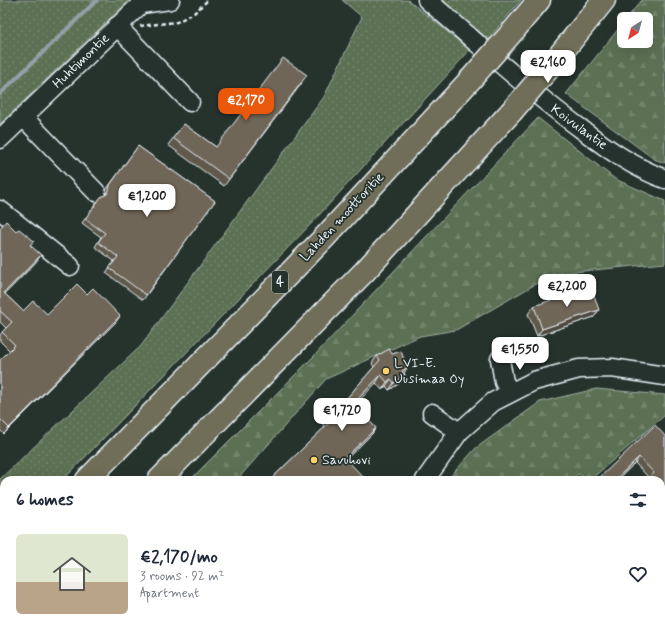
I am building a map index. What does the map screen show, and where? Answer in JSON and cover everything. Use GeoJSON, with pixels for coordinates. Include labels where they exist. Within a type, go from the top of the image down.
{"type":"FeatureCollection","features":[{"type":"Feature","properties":{"kind":"highway","name":"Lahden moottoritie"},"geometry":{"type":"LineString","coordinates":[[91,476],[324,238],[470,80],[539,0]]}},
{"type":"Feature","properties":{"kind":"highway"},"geometry":{"type":"LineString","coordinates":[[163,476],[364,272],[511,112],[604,0]]}},
{"type":"Feature","properties":{"kind":"street","name":"Huhtimontie"},"geometry":{"type":"LineString","coordinates":[[0,139],[122,30],[141,4],[170,0]]}},
{"type":"Feature","properties":{"kind":"street","name":"Koivulantie"},"geometry":{"type":"LineString","coordinates":[[427,0],[554,109],[630,163],[665,179]]}},
{"type":"Feature","properties":{"kind":"street"},"geometry":{"type":"LineString","coordinates":[[122,30],[190,102]]}},
{"type":"Feature","properties":{"kind":"street"},"geometry":{"type":"LineString","coordinates":[[23,117],[96,192]]}},
{"type":"Feature","properties":{"kind":"street"},"geometry":{"type":"LineString","coordinates":[[0,210],[70,266]]}},
{"type":"Feature","properties":{"kind":"street"},"geometry":{"type":"LineString","coordinates":[[500,359],[504,382],[511,392]]}},
{"type":"Feature","properties":{"kind":"street"},"geometry":{"type":"LineString","coordinates":[[428,476],[459,432],[493,402],[534,381],[579,369],[612,368],[665,376]]}},
{"type":"Feature","properties":{"kind":"street"},"geometry":{"type":"LineString","coordinates":[[432,413],[459,432]]}},
{"type":"Feature","properties":{"kind":"path"},"geometry":{"type":"LineString","coordinates":[[122,30],[138,26],[177,22],[194,13],[208,0]]}},
{"type":"Feature","properties":{"kind":"green space"},"geometry":{"type":"Polygon","coordinates":[[[0,0],[129,0],[0,124],[0,0]]]}},
{"type":"Feature","properties":{"kind":"green space"},"geometry":{"type":"Polygon","coordinates":[[[342,0],[408,0],[470,50],[309,226],[67,476],[3,476],[141,346],[324,97],[362,17],[342,0]]]}},
{"type":"Feature","properties":{"kind":"green space"},"geometry":{"type":"Polygon","coordinates":[[[437,0],[521,0],[486,42],[437,0]]]}},
{"type":"Feature","properties":{"kind":"green space"},"geometry":{"type":"Polygon","coordinates":[[[642,0],[665,0],[665,163],[654,159],[566,94],[617,31],[617,48],[653,48],[653,12],[632,12],[642,0]]]}},
{"type":"Feature","properties":{"kind":"green space"},"geometry":{"type":"Polygon","coordinates":[[[538,118],[615,179],[665,201],[665,263],[553,274],[456,330],[420,336],[326,379],[241,476],[194,476],[314,356],[538,118]]]}},
{"type":"Feature","properties":{"kind":"green space"},"geometry":{"type":"Polygon","coordinates":[[[596,389],[665,395],[665,415],[595,476],[581,476],[578,474],[576,476],[451,476],[476,448],[540,402],[596,389]]]}},
{"type":"Feature","properties":{"kind":"building"},"geometry":{"type":"Polygon","coordinates":[[[283,58],[307,75],[229,179],[173,138],[184,124],[216,147],[283,58]]]}},
{"type":"Feature","properties":{"kind":"building"},"geometry":{"type":"Polygon","coordinates":[[[138,146],[215,201],[146,295],[109,268],[118,257],[98,242],[105,233],[85,219],[101,197],[107,194],[110,185],[138,146]]]}},
{"type":"Feature","properties":{"kind":"building"},"geometry":{"type":"Polygon","coordinates":[[[6,221],[16,231],[19,229],[34,241],[30,245],[41,255],[4,293],[23,311],[33,301],[47,314],[77,284],[87,294],[93,288],[120,316],[9,428],[0,419],[0,360],[15,345],[2,332],[12,322],[0,311],[0,228],[6,221]]]}},
{"type":"Feature","properties":{"kind":"building"},"geometry":{"type":"Polygon","coordinates":[[[591,286],[599,310],[542,329],[534,306],[591,286]]]}},
{"type":"Feature","properties":{"kind":"building"},"geometry":{"type":"Polygon","coordinates":[[[389,349],[392,354],[401,351],[407,368],[402,371],[405,375],[394,383],[391,379],[387,382],[381,375],[353,404],[376,428],[345,458],[362,476],[274,476],[331,421],[327,416],[347,398],[380,360],[377,356],[389,349]]]}},
{"type":"Feature","properties":{"kind":"building"},"geometry":{"type":"Polygon","coordinates":[[[655,425],[665,436],[665,476],[651,476],[654,473],[639,457],[619,476],[601,476],[655,425]]]}},
{"type":"Feature","properties":{"kind":"waterway"},"geometry":{"type":"LineString","coordinates":[[0,94],[97,0]]}},
{"type":"Feature","properties":{"kind":"place","name":"LVI-E. Uusimaa Oy"},"geometry":{"type":"Point","coordinates":[386,371]}},
{"type":"Feature","properties":{"kind":"place","name":"Savuhovi"},"geometry":{"type":"Point","coordinates":[314,460]}}]}
